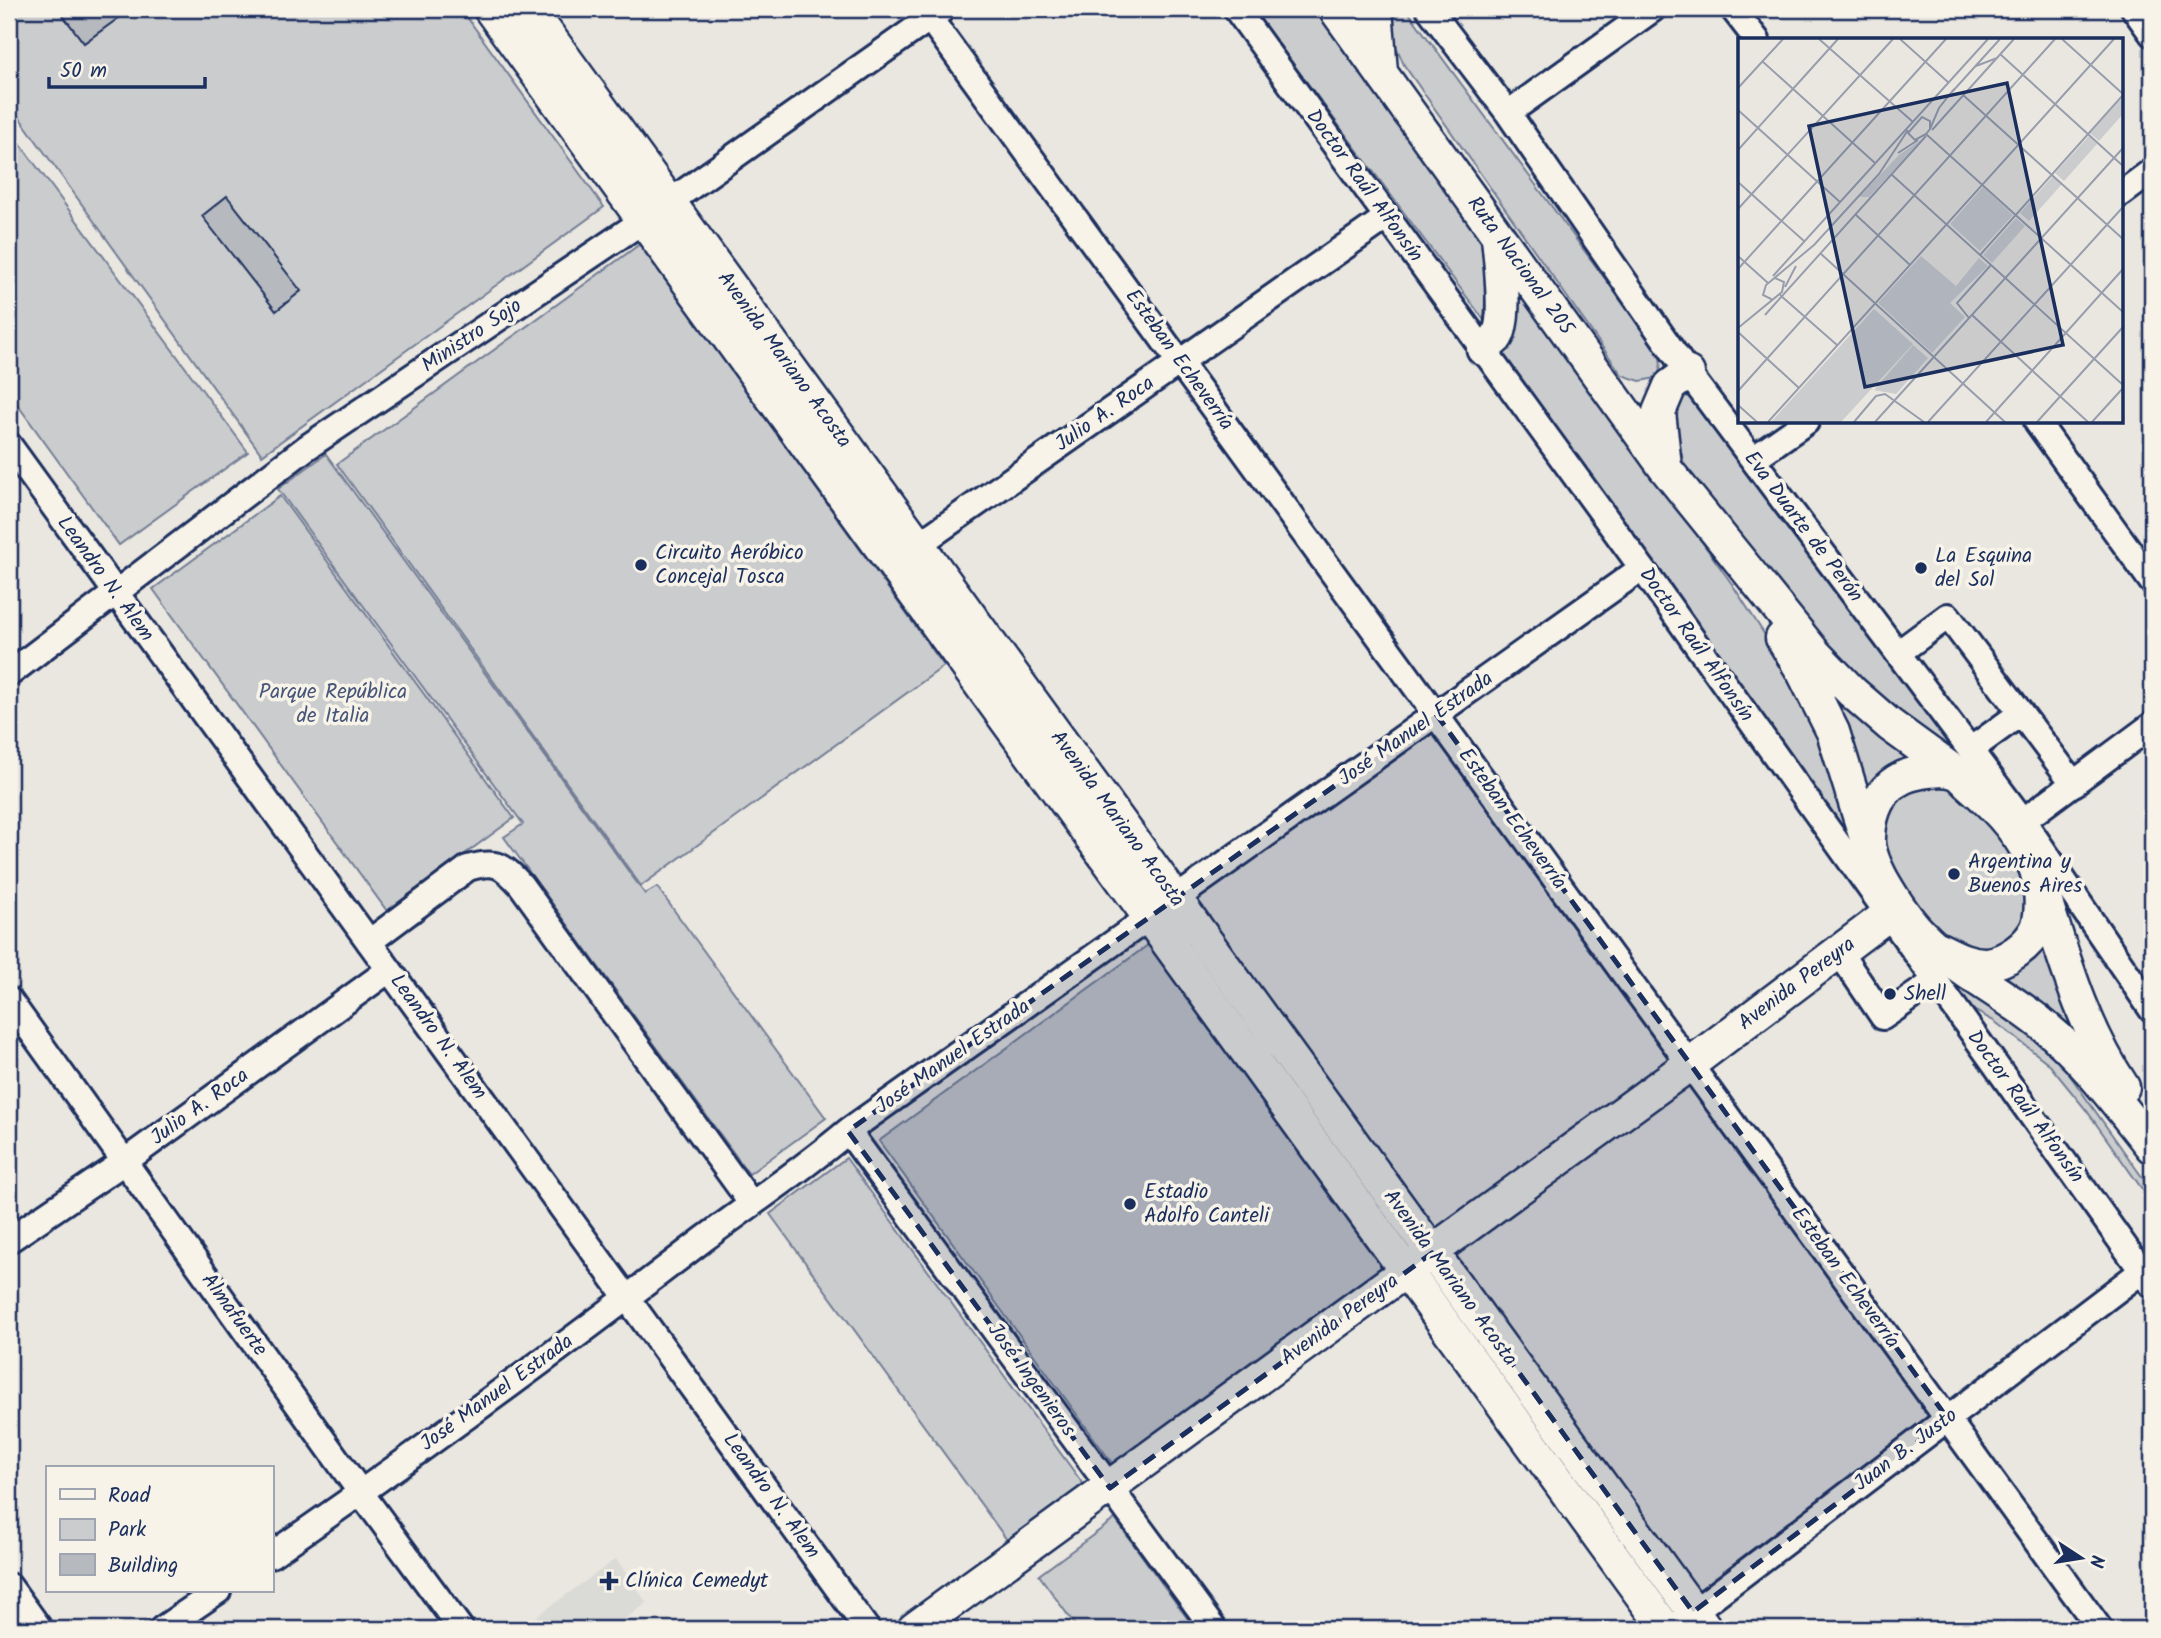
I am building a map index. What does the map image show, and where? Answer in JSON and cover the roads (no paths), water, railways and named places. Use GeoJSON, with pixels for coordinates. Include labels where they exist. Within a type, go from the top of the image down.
{"type":"FeatureCollection","features":[{"type":"Feature","properties":{"kind":"main road","name":"Avenida Mariano Acosta"},"geometry":{"type":"LineString","coordinates":[[490,9],[1407,1272],[1684,1625]]}},
{"type":"Feature","properties":{"kind":"main road","name":"Avenida Mariano Acosta"},"geometry":{"type":"LineString","coordinates":[[529,9],[1432,1253],[1684,1625]]}},
{"type":"Feature","properties":{"kind":"main road","name":"Ruta Nacional 205"},"geometry":{"type":"LineString","coordinates":[[1335,9],[1665,468],[1816,655],[1852,692],[1890,725],[1963,761],[1989,802],[2018,826],[2022,842],[2036,871],[2066,969],[2091,1029],[2108,1064],[2152,1132]]}},
{"type":"Feature","properties":{"kind":"main road"},"geometry":{"type":"LineString","coordinates":[[1376,9],[1381,74]]}},
{"type":"Feature","properties":{"kind":"main road"},"geometry":{"type":"LineString","coordinates":[[1483,349],[1497,336],[1501,322],[1502,287],[1498,236]]}},
{"type":"Feature","properties":{"kind":"main road"},"geometry":{"type":"LineString","coordinates":[[1665,468],[1659,412],[1670,386],[1688,373]]}},
{"type":"Feature","properties":{"kind":"main road","name":"Ruta Nacional 205"},"geometry":{"type":"LineString","coordinates":[[1708,522],[1803,671],[1833,732],[1868,847],[1893,911],[1933,946],[2043,1025],[2079,1058],[2152,1147]]}},
{"type":"Feature","properties":{"kind":"main road"},"geometry":{"type":"LineString","coordinates":[[1868,847],[1873,810],[1882,794],[1895,781],[1963,761]]}},
{"type":"Feature","properties":{"kind":"main road","name":"Ruta Nacional 205"},"geometry":{"type":"LineString","coordinates":[[1933,946],[1966,962],[1987,964],[2015,954],[2036,929],[2040,910],[2036,871]]}},
{"type":"Feature","properties":{"kind":"main road","name":"Avenida Pereyra"},"geometry":{"type":"LineString","coordinates":[[914,1629],[1690,1065],[1893,911]]}},
{"type":"Feature","properties":{"kind":"street","name":"Doctor Raúl Alfonsín"},"geometry":{"type":"LineString","coordinates":[[1236,9],[1893,911],[1934,982],[2147,1278]]}},
{"type":"Feature","properties":{"kind":"street","name":"Eva Duarte de Perón"},"geometry":{"type":"LineString","coordinates":[[1429,9],[1508,113],[1688,373],[1898,653],[1963,761]]}},
{"type":"Feature","properties":{"kind":"street"},"geometry":{"type":"LineString","coordinates":[[1508,113],[1653,9]]}},
{"type":"Feature","properties":{"kind":"street"},"geometry":{"type":"LineString","coordinates":[[1733,9],[1755,38]]}},
{"type":"Feature","properties":{"kind":"street"},"geometry":{"type":"LineString","coordinates":[[2134,9],[2152,34]]}},
{"type":"Feature","properties":{"kind":"street","name":"Ministro Sojo"},"geometry":{"type":"LineString","coordinates":[[9,674],[306,448],[669,202],[932,12]]}},
{"type":"Feature","properties":{"kind":"street","name":"Esteban Echeverría"},"geometry":{"type":"LineString","coordinates":[[932,12],[1180,362],[2101,1629]]}},
{"type":"Feature","properties":{"kind":"street"},"geometry":{"type":"LineString","coordinates":[[2122,193],[2152,171]]}},
{"type":"Feature","properties":{"kind":"street","name":"Julio A. Roca"},"geometry":{"type":"LineString","coordinates":[[892,563],[1387,217]]}},
{"type":"Feature","properties":{"kind":"street"},"geometry":{"type":"LineString","coordinates":[[1753,459],[1803,424]]}},
{"type":"Feature","properties":{"kind":"street"},"geometry":{"type":"LineString","coordinates":[[2038,424],[2152,582]]}},
{"type":"Feature","properties":{"kind":"street","name":"Leandro N. Alem"},"geometry":{"type":"LineString","coordinates":[[9,446],[867,1629]]}},
{"type":"Feature","properties":{"kind":"street","name":"José Manuel Estrada"},"geometry":{"type":"LineString","coordinates":[[273,1554],[361,1493],[627,1298],[751,1203],[810,1163],[848,1131],[1642,568]]}},
{"type":"Feature","properties":{"kind":"street"},"geometry":{"type":"LineString","coordinates":[[1898,653],[1948,616],[2074,783]]}},
{"type":"Feature","properties":{"kind":"street"},"geometry":{"type":"LineString","coordinates":[[1963,761],[2021,713]]}},
{"type":"Feature","properties":{"kind":"street"},"geometry":{"type":"LineString","coordinates":[[2152,725],[2018,826],[2152,1010]]}},
{"type":"Feature","properties":{"kind":"street"},"geometry":{"type":"LineString","coordinates":[[369,942],[468,868],[488,862],[505,868],[521,885],[751,1203]]}},
{"type":"Feature","properties":{"kind":"street"},"geometry":{"type":"LineString","coordinates":[[1839,952],[1883,1017],[1934,982]]}},
{"type":"Feature","properties":{"kind":"street","name":"Julio A. Roca"},"geometry":{"type":"LineString","coordinates":[[9,1240],[124,1162],[389,970]]}},
{"type":"Feature","properties":{"kind":"street","name":"Almafuerte"},"geometry":{"type":"LineString","coordinates":[[9,1000],[461,1629]]}},
{"type":"Feature","properties":{"kind":"street","name":"José Ingenieros"},"geometry":{"type":"LineString","coordinates":[[848,1131],[1214,1629]]}},
{"type":"Feature","properties":{"kind":"street","name":"Juan B. Justo"},"geometry":{"type":"LineString","coordinates":[[1684,1625],[1948,1419],[2147,1278]]}},
{"type":"Feature","properties":{"kind":"street"},"geometry":{"type":"LineString","coordinates":[[9,1586],[40,1629]]}},
{"type":"Feature","properties":{"kind":"street"},"geometry":{"type":"LineString","coordinates":[[162,1629],[217,1592]]}},
{"type":"Feature","properties":{"kind":"place","name":"Circuito Aeróbico Concejal Tosca"},"geometry":{"type":"Point","coordinates":[641,565]}},
{"type":"Feature","properties":{"kind":"place","name":"La Esquina del Sol"},"geometry":{"type":"Point","coordinates":[1921,568]}},
{"type":"Feature","properties":{"kind":"place","name":"Argentina y Buenos Aires"},"geometry":{"type":"Point","coordinates":[1954,874]}},
{"type":"Feature","properties":{"kind":"place","name":"Shell"},"geometry":{"type":"Point","coordinates":[1890,994]}},
{"type":"Feature","properties":{"kind":"place","name":"Estadio Adolfo Canteli"},"geometry":{"type":"Point","coordinates":[1130,1204]}},
{"type":"Feature","properties":{"kind":"place","name":"Clínica Cemedyt"},"geometry":{"type":"Point","coordinates":[609,1581]}},
{"type":"Feature","properties":{"kind":"park label","name":"Parque República de Italia"},"geometry":{"type":"Point","coordinates":[333,704]}}]}
